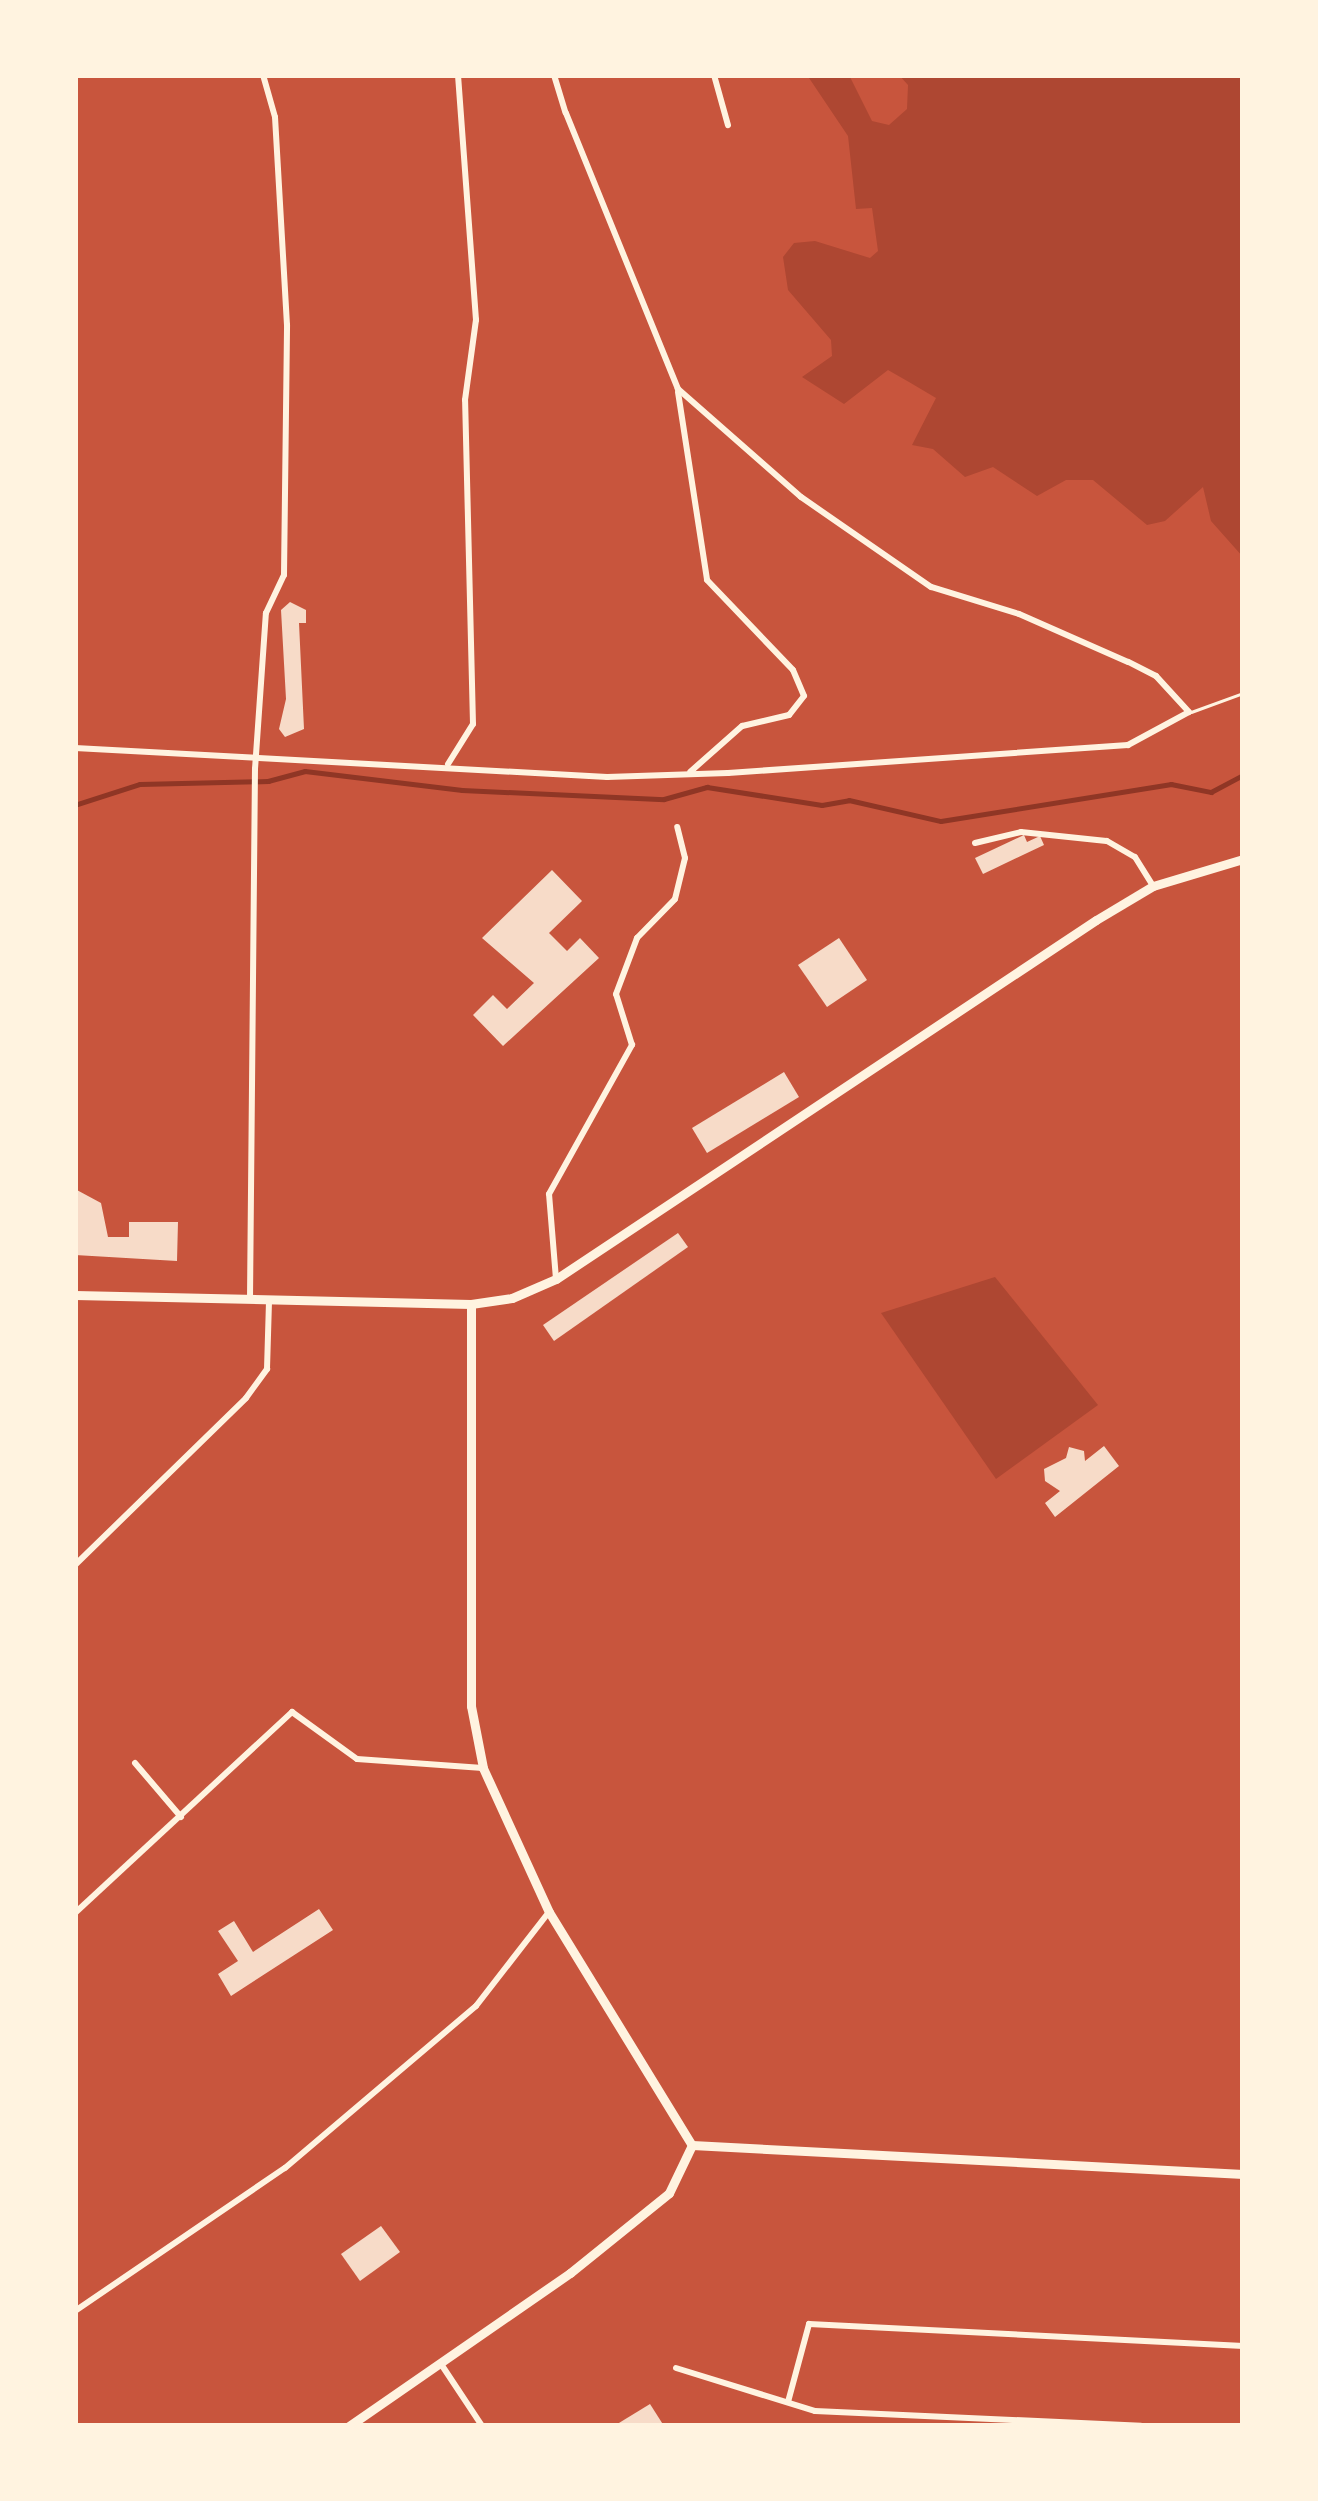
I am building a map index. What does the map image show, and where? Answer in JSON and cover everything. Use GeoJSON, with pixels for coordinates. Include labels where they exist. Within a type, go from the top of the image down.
{"type":"FeatureCollection","features":[{"type":"Feature","properties":{"kind":"main road"},"geometry":{"type":"LineString","coordinates":[[75,1295],[471,1304],[556,1279],[1153,886],[1243,859]]}},
{"type":"Feature","properties":{"kind":"main road"},"geometry":{"type":"LineString","coordinates":[[471,1304],[471,1706],[483,1768],[549,1912],[692,2145]]}},
{"type":"Feature","properties":{"kind":"main road"},"geometry":{"type":"LineString","coordinates":[[692,2145],[1243,2174]]}},
{"type":"Feature","properties":{"kind":"main road"},"geometry":{"type":"LineString","coordinates":[[349,2426],[440,2364],[668,2193],[692,2145]]}},
{"type":"Feature","properties":{"kind":"street"},"geometry":{"type":"LineString","coordinates":[[250,1298],[255,769],[266,613],[284,575],[286,348],[274,117],[263,75]]}},
{"type":"Feature","properties":{"kind":"street"},"geometry":{"type":"LineString","coordinates":[[445,767],[473,724],[464,400],[476,320],[458,75]]}},
{"type":"Feature","properties":{"kind":"street"},"geometry":{"type":"LineString","coordinates":[[554,75],[583,164]]}},
{"type":"Feature","properties":{"kind":"street"},"geometry":{"type":"LineString","coordinates":[[714,75],[728,125]]}},
{"type":"Feature","properties":{"kind":"street"},"geometry":{"type":"LineString","coordinates":[[566,113],[677,389],[707,580],[794,670],[804,696],[789,715],[742,726],[688,775]]}},
{"type":"Feature","properties":{"kind":"street"},"geometry":{"type":"LineString","coordinates":[[75,748],[688,775],[1128,746],[1190,712],[1156,676],[1128,662],[1019,614],[931,587],[801,497],[677,389]]}},
{"type":"Feature","properties":{"kind":"street"},"geometry":{"type":"LineString","coordinates":[[556,1279],[549,1194],[632,1046],[616,994],[629,951],[681,884],[686,858],[677,827]]}},
{"type":"Feature","properties":{"kind":"street"},"geometry":{"type":"LineString","coordinates":[[975,843],[1021,832],[1107,841],[1135,857],[1153,886]]}},
{"type":"Feature","properties":{"kind":"street"},"geometry":{"type":"LineString","coordinates":[[75,1565],[213,1437],[268,1369],[269,1300]]}},
{"type":"Feature","properties":{"kind":"street"},"geometry":{"type":"LineString","coordinates":[[75,1913],[292,1712],[357,1759],[483,1768]]}},
{"type":"Feature","properties":{"kind":"street"},"geometry":{"type":"LineString","coordinates":[[135,1762],[181,1817]]}},
{"type":"Feature","properties":{"kind":"street"},"geometry":{"type":"LineString","coordinates":[[75,2311],[285,2168],[476,2006],[549,1912]]}},
{"type":"Feature","properties":{"kind":"street"},"geometry":{"type":"LineString","coordinates":[[788,2402],[809,2324],[1243,2346]]}},
{"type":"Feature","properties":{"kind":"street"},"geometry":{"type":"LineString","coordinates":[[440,2364],[482,2426]]}},
{"type":"Feature","properties":{"kind":"street"},"geometry":{"type":"LineString","coordinates":[[676,2368],[815,2411],[1141,2426]]}},
{"type":"Feature","properties":{"kind":"lane"},"geometry":{"type":"LineString","coordinates":[[1190,712],[1243,693]]}},
{"type":"Feature","properties":{"kind":"shaded area"},"geometry":{"type":"Polygon","coordinates":[[[807,75],[849,75],[872,121],[889,125],[907,109],[908,85],[899,75],[1243,75],[1243,557],[1211,521],[1203,487],[1165,521],[1147,525],[1093,480],[1066,480],[1037,496],[993,467],[965,477],[933,449],[912,445],[936,398],[888,370],[844,404],[802,377],[832,356],[831,340],[788,290],[783,257],[794,243],[815,241],[870,258],[878,251],[872,208],[856,209],[848,136],[807,75]]]}},
{"type":"Feature","properties":{"kind":"shaded area"},"geometry":{"type":"Polygon","coordinates":[[[995,1277],[1098,1405],[996,1479],[881,1313],[995,1277]]]}},
{"type":"Feature","properties":{"kind":"building"},"geometry":{"type":"Polygon","coordinates":[[[290,602],[306,610],[306,623],[299,623],[304,729],[285,737],[279,729],[286,699],[281,610],[290,602]]]}},
{"type":"Feature","properties":{"kind":"building"},"geometry":{"type":"Polygon","coordinates":[[[1024,835],[1027,842],[1040,836],[1044,845],[983,874],[975,858],[1024,835]]]}},
{"type":"Feature","properties":{"kind":"building"},"geometry":{"type":"Polygon","coordinates":[[[552,870],[582,901],[549,933],[567,951],[580,938],[599,958],[503,1046],[473,1015],[493,995],[507,1009],[534,983],[482,938],[552,870]]]}},
{"type":"Feature","properties":{"kind":"building"},"geometry":{"type":"Polygon","coordinates":[[[839,938],[867,980],[827,1007],[798,965],[839,938]]]}},
{"type":"Feature","properties":{"kind":"building"},"geometry":{"type":"Polygon","coordinates":[[[784,1072],[799,1097],[707,1153],[692,1128],[784,1072]]]}},
{"type":"Feature","properties":{"kind":"building"},"geometry":{"type":"Polygon","coordinates":[[[75,1189],[101,1203],[108,1237],[129,1237],[129,1222],[178,1222],[177,1261],[75,1255],[75,1189]]]}},
{"type":"Feature","properties":{"kind":"building"},"geometry":{"type":"Polygon","coordinates":[[[678,1233],[688,1247],[554,1341],[543,1325],[678,1233]]]}},
{"type":"Feature","properties":{"kind":"building"},"geometry":{"type":"Polygon","coordinates":[[[1104,1446],[1119,1466],[1055,1517],[1045,1503],[1060,1491],[1045,1481],[1044,1469],[1066,1458],[1069,1447],[1084,1451],[1085,1461],[1104,1446]]]}},
{"type":"Feature","properties":{"kind":"building"},"geometry":{"type":"Polygon","coordinates":[[[319,1909],[333,1930],[231,1996],[218,1974],[238,1961],[218,1931],[234,1921],[253,1952],[319,1909]]]}},
{"type":"Feature","properties":{"kind":"building"},"geometry":{"type":"Polygon","coordinates":[[[381,2226],[400,2252],[360,2281],[341,2254],[381,2226]]]}},
{"type":"Feature","properties":{"kind":"building"},"geometry":{"type":"Polygon","coordinates":[[[650,2404],[664,2426],[614,2426],[650,2404]]]}},
{"type":"Feature","properties":{"kind":"waterway"},"geometry":{"type":"LineString","coordinates":[[75,805],[140,784],[268,781],[305,771],[462,790],[664,799],[707,787],[822,805],[849,800],[941,821],[1171,784],[1211,792],[1243,775]]}}]}
